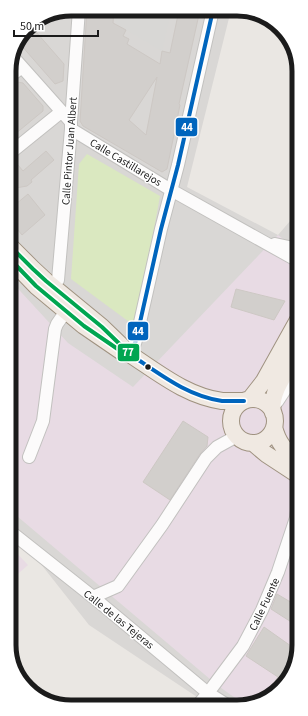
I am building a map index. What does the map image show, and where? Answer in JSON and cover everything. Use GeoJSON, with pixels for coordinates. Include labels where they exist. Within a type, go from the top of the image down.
{"type":"FeatureCollection","features":[{"type":"Feature","properties":{"kind":"main road"},"geometry":{"type":"LineString","coordinates":[[16,252],[48,283],[102,327],[131,355],[185,389],[207,399],[218,408],[241,440],[253,443],[260,442],[271,434],[274,420],[266,404],[261,401],[256,399],[222,401],[199,395]]}},
{"type":"Feature","properties":{"kind":"main road"},"geometry":{"type":"LineString","coordinates":[[16,265],[36,286],[84,326],[122,352],[131,355]]}},
{"type":"Feature","properties":{"kind":"main road"},"geometry":{"type":"LineString","coordinates":[[235,432],[231,423],[234,410],[238,404],[247,400],[264,381],[292,332]]}},
{"type":"Feature","properties":{"kind":"main road"},"geometry":{"type":"LineString","coordinates":[[292,362],[275,392],[272,408],[279,442],[292,463]]}},
{"type":"Feature","properties":{"kind":"main road"},"geometry":{"type":"LineString","coordinates":[[253,443],[266,454],[292,470]]}},
{"type":"Feature","properties":{"kind":"street","name":"Calle Pintor Juan Albert"},"geometry":{"type":"LineString","coordinates":[[48,283],[54,283],[58,280],[79,16]]}},
{"type":"Feature","properties":{"kind":"street"},"geometry":{"type":"LineString","coordinates":[[131,355],[136,340],[161,229],[172,190],[212,16]]}},
{"type":"Feature","properties":{"kind":"street","name":"Calle Castillarejos"},"geometry":{"type":"LineString","coordinates":[[18,62],[71,125],[172,190],[292,258]]}},
{"type":"Feature","properties":{"kind":"street"},"geometry":{"type":"LineString","coordinates":[[16,148],[61,112]]}},
{"type":"Feature","properties":{"kind":"street"},"geometry":{"type":"LineString","coordinates":[[264,242],[292,248]]}},
{"type":"Feature","properties":{"kind":"street"},"geometry":{"type":"LineString","coordinates":[[29,457],[43,421],[55,329],[66,311]]}},
{"type":"Feature","properties":{"kind":"street"},"geometry":{"type":"LineString","coordinates":[[274,420],[277,402],[292,379]]}},
{"type":"Feature","properties":{"kind":"street"},"geometry":{"type":"LineString","coordinates":[[93,597],[118,586],[162,525],[206,458],[235,432]]}},
{"type":"Feature","properties":{"kind":"street","name":"Calle Fuente"},"geometry":{"type":"LineString","coordinates":[[202,700],[243,646],[262,610],[278,572],[292,530]]}},
{"type":"Feature","properties":{"kind":"street","name":"Calle de las Tejeras"},"geometry":{"type":"LineString","coordinates":[[16,536],[93,597],[208,693],[219,700]]}},
{"type":"Feature","properties":{"kind":"shaded area"},"geometry":{"type":"Polygon","coordinates":[[[64,16],[230,16],[187,187],[278,235],[292,219],[292,648],[290,660],[261,694],[244,700],[202,700],[89,625],[29,549],[16,537],[16,68],[18,57],[27,38],[35,30],[44,23],[64,16]]]}},
{"type":"Feature","properties":{"kind":"shaded area"},"geometry":{"type":"Polygon","coordinates":[[[117,16],[170,16],[162,51],[116,24],[117,16]]]}},
{"type":"Feature","properties":{"kind":"shaded area"},"geometry":{"type":"Polygon","coordinates":[[[278,235],[292,246],[292,648],[288,666],[278,681],[267,691],[251,698],[238,700],[217,685],[16,515],[16,287],[68,343],[133,387],[278,235]]]}},
{"type":"Feature","properties":{"kind":"shaded area"},"geometry":{"type":"Polygon","coordinates":[[[16,270],[34,289],[28,296],[16,282],[16,270]]]}},
{"type":"Feature","properties":{"kind":"shaded area"},"geometry":{"type":"Polygon","coordinates":[[[16,552],[28,565],[16,576],[16,552]]]}},
{"type":"Feature","properties":{"kind":"green space"},"geometry":{"type":"Polygon","coordinates":[[[87,154],[160,196],[136,327],[71,279],[79,164],[87,154]]]}},
{"type":"Feature","properties":{"kind":"building"},"geometry":{"type":"Polygon","coordinates":[[[87,16],[114,16],[113,23],[126,30],[123,36],[129,39],[127,44],[160,64],[162,51],[170,53],[178,16],[199,16],[179,104],[167,169],[162,172],[83,126],[80,121],[87,16]],[[157,77],[129,120],[146,135],[157,77]]]}},
{"type":"Feature","properties":{"kind":"building"},"geometry":{"type":"Polygon","coordinates":[[[35,30],[64,64],[63,81],[55,84],[22,47],[27,38],[35,30]]]}},
{"type":"Feature","properties":{"kind":"building"},"geometry":{"type":"Polygon","coordinates":[[[16,83],[23,83],[43,106],[43,111],[16,133],[16,83]]]}},
{"type":"Feature","properties":{"kind":"building"},"geometry":{"type":"Polygon","coordinates":[[[46,151],[54,160],[31,180],[32,182],[27,186],[16,188],[16,167],[18,165],[23,171],[46,151]]]}},
{"type":"Feature","properties":{"kind":"building"},"geometry":{"type":"Polygon","coordinates":[[[28,194],[45,215],[22,235],[16,228],[16,204],[28,194]]]}},
{"type":"Feature","properties":{"kind":"building"},"geometry":{"type":"Polygon","coordinates":[[[236,289],[285,301],[274,320],[231,307],[236,289]]]}},
{"type":"Feature","properties":{"kind":"building"},"geometry":{"type":"Polygon","coordinates":[[[183,421],[208,437],[207,446],[200,454],[170,500],[143,482],[183,421]]]}},
{"type":"Feature","properties":{"kind":"building"},"geometry":{"type":"Polygon","coordinates":[[[277,594],[292,603],[292,622],[271,609],[277,594]]]}},
{"type":"Feature","properties":{"kind":"building"},"geometry":{"type":"Polygon","coordinates":[[[264,627],[292,647],[291,656],[285,672],[269,689],[278,677],[246,656],[264,627]]]}},
{"type":"Feature","properties":{"kind":"transit line","name":"44"},"geometry":{"type":"LineString","coordinates":[[212,16],[178,165],[161,229],[136,340],[131,355],[163,377],[197,394],[222,401],[244,401]]}},
{"type":"Feature","properties":{"kind":"transit line","name":"77"},"geometry":{"type":"LineString","coordinates":[[16,252],[46,281],[102,327],[131,355],[122,352],[84,326],[36,286],[16,265]]}}]}
